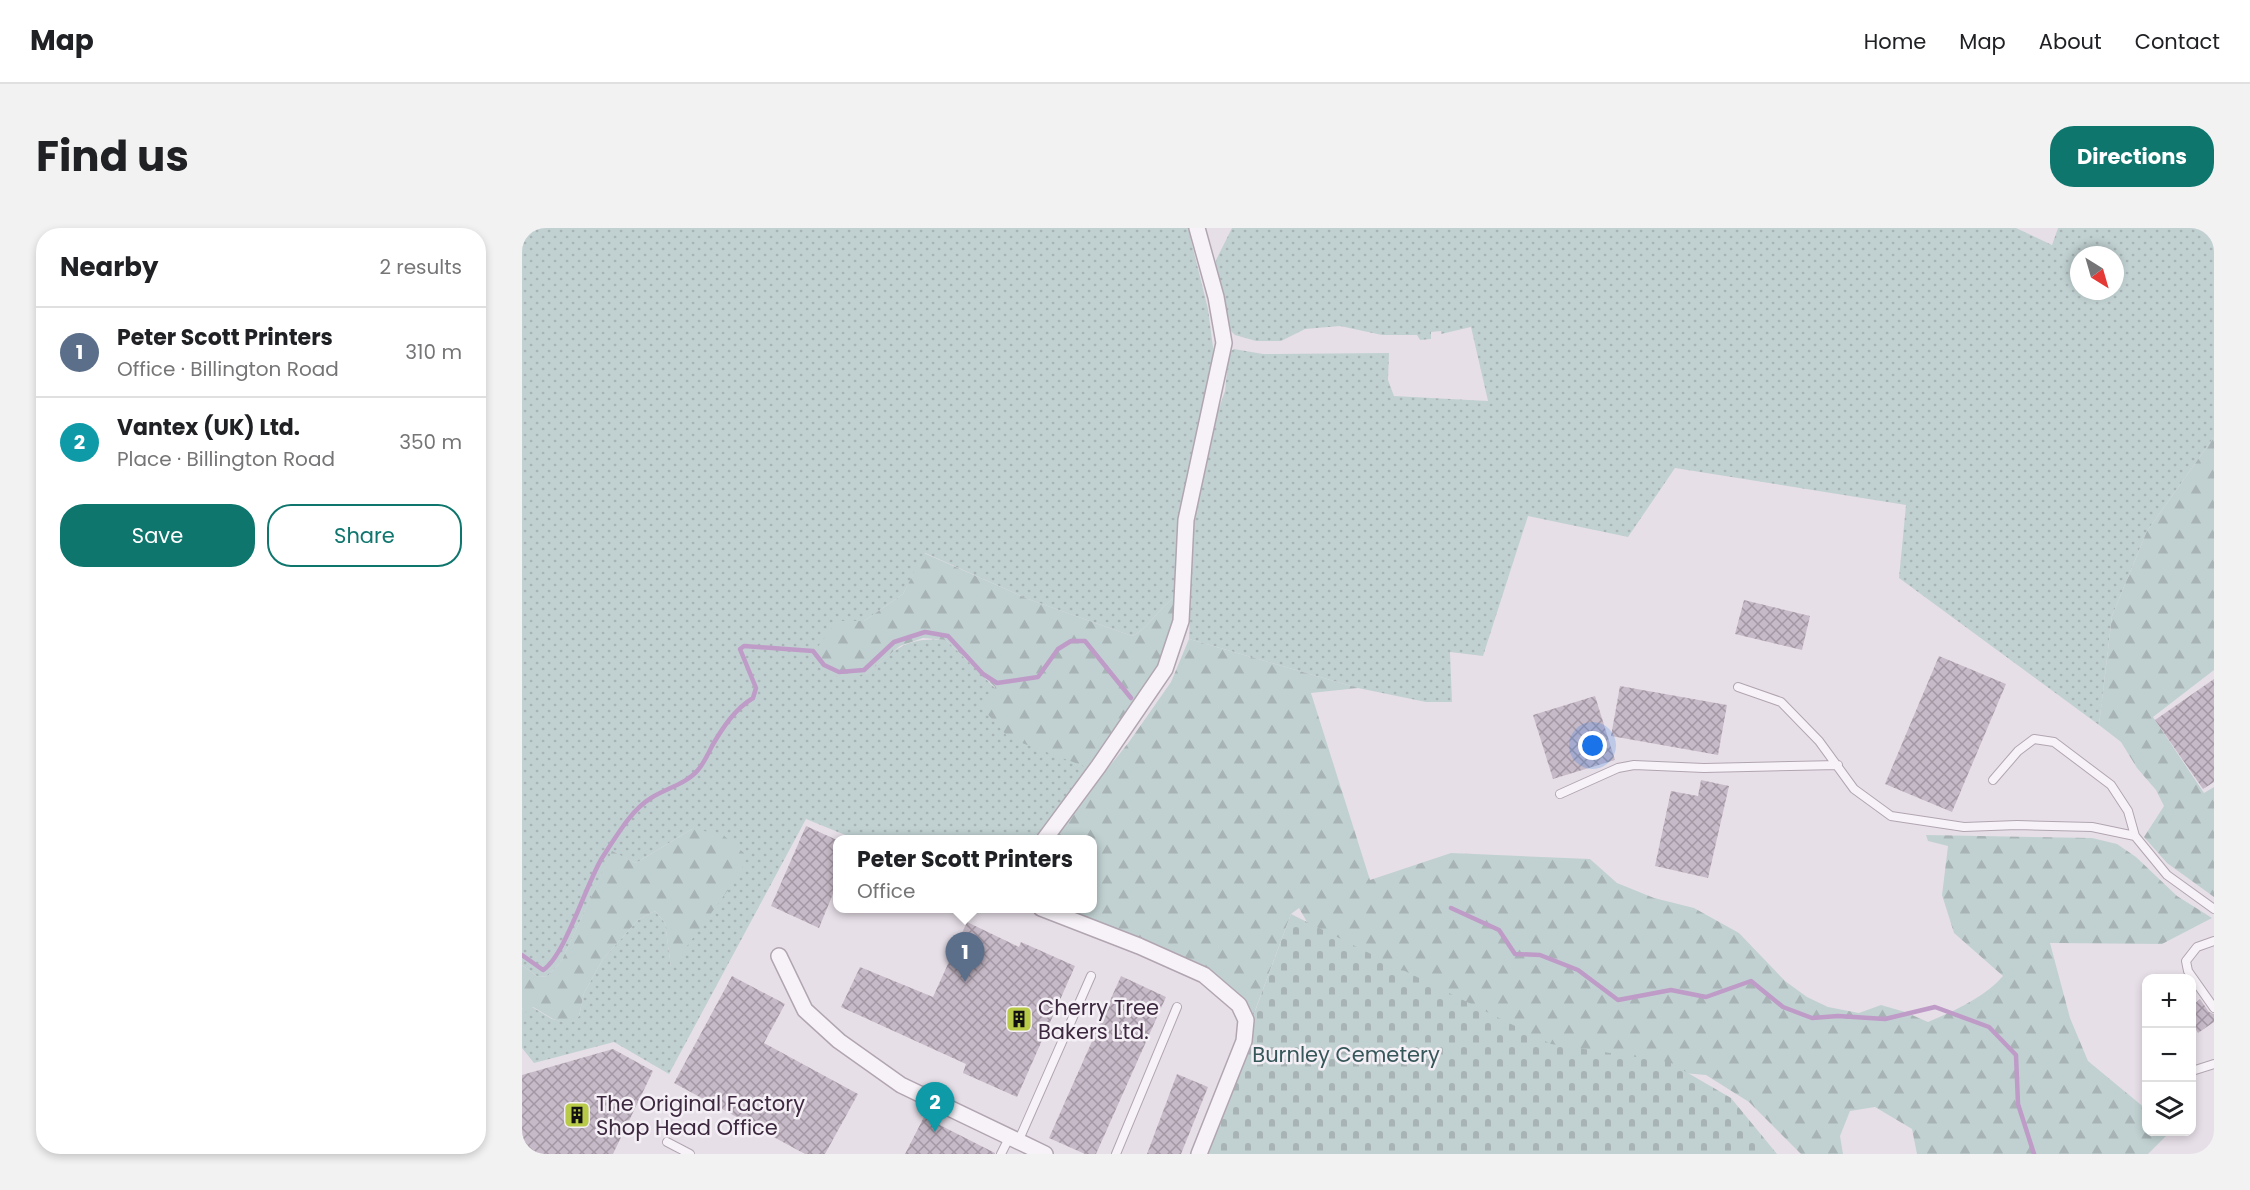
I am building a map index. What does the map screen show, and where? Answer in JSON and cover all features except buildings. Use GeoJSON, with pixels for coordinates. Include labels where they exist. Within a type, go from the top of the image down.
{"type":"FeatureCollection","features":[{"type":"Feature","properties":{"kind":"street"},"geometry":{"type":"LineString","coordinates":[[1048,835],[1098,767],[1165,669],[1181,621],[1186,520],[1224,343],[1216,297],[1197,228]]}},
{"type":"Feature","properties":{"kind":"street"},"geometry":{"type":"LineString","coordinates":[[1052,913],[1139,946],[1204,975],[1239,1005],[1246,1020],[1244,1041],[1199,1154]]}},
{"type":"Feature","properties":{"kind":"street"},"geometry":{"type":"LineString","coordinates":[[779,956],[805,1010],[839,1041],[900,1084],[1045,1154]]}},
{"type":"Feature","properties":{"kind":"lane"},"geometry":{"type":"LineString","coordinates":[[1738,687],[1781,702],[1799,718],[1838,765],[1854,789],[1891,816],[1964,827],[2017,825],[2092,827],[2135,836]]}},
{"type":"Feature","properties":{"kind":"lane"},"geometry":{"type":"LineString","coordinates":[[1993,780],[2018,751],[2034,739],[2054,742],[2111,784],[2128,811],[2135,836],[2167,875],[2214,909]]}},
{"type":"Feature","properties":{"kind":"lane"},"geometry":{"type":"LineString","coordinates":[[1560,794],[1618,768],[1634,765],[1704,768],[1838,765]]}},
{"type":"Feature","properties":{"kind":"lane"},"geometry":{"type":"LineString","coordinates":[[2214,941],[2196,947],[2186,961],[2188,971],[2214,1008]]}},
{"type":"Feature","properties":{"kind":"lane"},"geometry":{"type":"LineString","coordinates":[[1001,1154],[1014,1140],[1091,976]]}},
{"type":"Feature","properties":{"kind":"lane"},"geometry":{"type":"LineString","coordinates":[[1116,1154],[1177,1007]]}},
{"type":"Feature","properties":{"kind":"lane"},"geometry":{"type":"LineString","coordinates":[[2196,1070],[2214,1064]]}},
{"type":"Feature","properties":{"kind":"lane"},"geometry":{"type":"LineString","coordinates":[[667,1142],[690,1154]]}},
{"type":"Feature","properties":{"kind":"green space"},"geometry":{"type":"Polygon","coordinates":[[[522,228],[1188,228],[1208,309],[1214,355],[1177,596],[1165,605],[1143,629],[1132,636],[1028,599],[925,553],[903,594],[864,621],[837,621],[866,674],[902,646],[920,641],[946,640],[995,688],[1089,768],[1038,835],[845,835],[806,819],[669,1074],[614,1042],[534,1063],[522,1048],[522,1008],[524,1012],[532,1007],[552,1019],[570,1023],[579,1016],[584,993],[603,959],[638,920],[655,911],[665,923],[671,967],[692,829],[636,863],[612,852],[562,960],[548,976],[538,977],[522,965],[522,228]]]}},
{"type":"Feature","properties":{"kind":"green space"},"geometry":{"type":"Polygon","coordinates":[[[1232,228],[2016,228],[2052,245],[2058,228],[2214,228],[2214,437],[2147,531],[2112,616],[2099,725],[1899,578],[1906,505],[1675,468],[1628,537],[1528,516],[1483,656],[1450,652],[1452,702],[1426,702],[1358,688],[1189,639],[1193,530],[1212,428],[1225,391],[1229,352],[1234,349],[1263,354],[1389,353],[1388,380],[1394,396],[1488,401],[1471,327],[1441,334],[1441,331],[1431,332],[1431,339],[1420,340],[1417,335],[1382,335],[1340,326],[1305,329],[1281,341],[1256,341],[1235,335],[1229,329],[1216,271],[1216,260],[1232,228]]]}},
{"type":"Feature","properties":{"kind":"green space"},"geometry":{"type":"Polygon","coordinates":[[[2214,437],[2214,670],[2153,717],[2204,793],[2214,787],[2214,897],[2167,863],[2144,837],[2164,806],[2156,790],[2137,768],[2121,742],[2099,725],[2112,616],[2147,531],[2214,437]]]}},
{"type":"Feature","properties":{"kind":"green space"},"geometry":{"type":"Polygon","coordinates":[[[924,553],[1028,599],[1132,636],[1143,629],[1165,605],[1177,596],[1175,624],[1157,669],[1089,768],[1009,738],[983,709],[995,687],[946,640],[923,638],[900,646],[866,674],[841,678],[821,669],[811,656],[837,621],[864,621],[903,594],[924,553]]]}},
{"type":"Feature","properties":{"kind":"green space"},"geometry":{"type":"Polygon","coordinates":[[[1189,639],[1358,688],[1311,693],[1370,880],[1451,853],[1590,859],[1617,883],[1654,898],[1694,908],[1739,933],[1785,981],[1807,997],[1828,1007],[1859,1013],[1881,1005],[1928,1022],[1978,997],[2003,976],[1954,933],[1942,895],[1948,846],[1928,841],[1926,835],[2092,838],[2117,844],[2136,857],[2177,896],[2212,918],[2162,944],[2050,943],[2070,1018],[2088,1061],[2142,1106],[2142,1136],[2166,1136],[2148,1154],[1917,1154],[1912,1129],[1875,1107],[1850,1111],[1840,1136],[1843,1154],[1801,1154],[1749,1102],[1706,1075],[1529,1060],[1316,938],[1299,908],[1291,914],[1253,1016],[1240,997],[1220,980],[1194,964],[1134,937],[1065,913],[1097,913],[1097,835],[1054,835],[1129,742],[1171,682],[1189,639]]]}},
{"type":"Feature","properties":{"kind":"green space"},"geometry":{"type":"Polygon","coordinates":[[[692,829],[722,834],[744,853],[742,871],[671,968],[665,923],[655,911],[638,920],[603,959],[584,993],[579,1016],[570,1024],[553,1019],[533,1007],[524,1013],[522,965],[538,977],[548,976],[562,960],[612,851],[636,863],[692,829]]]}},
{"type":"Feature","properties":{"kind":"green space","name":"Burnley Cemetery"},"geometry":{"type":"Polygon","coordinates":[[[1291,914],[1551,1044],[1669,1062],[1731,1098],[1777,1154],[1199,1154],[1291,914]]]}},
{"type":"Feature","properties":{"kind":"waterway"},"geometry":{"type":"LineString","coordinates":[[522,955],[543,970],[551,962],[567,935],[602,858],[624,825],[643,803],[693,775],[730,719],[753,698],[756,688],[740,649],[744,646],[813,651],[824,665],[839,672],[864,670],[894,642],[925,632],[948,636],[983,674],[997,683],[1038,677],[1058,649],[1071,641],[1085,641],[1131,698]]}},
{"type":"Feature","properties":{"kind":"waterway"},"geometry":{"type":"LineString","coordinates":[[1451,908],[1499,930],[1515,954],[1540,955],[1578,970],[1618,1000],[1671,990],[1706,997],[1751,981],[1783,1007],[1812,1018],[1838,1016],[1885,1019],[1935,1007],[1989,1027],[2016,1055],[2018,1104],[2034,1154]]}},
{"type":"Feature","properties":{"kind":"place","name":"Peter Scott Printers"},"geometry":{"type":"Point","coordinates":[965,982]}},
{"type":"Feature","properties":{"kind":"place","name":"Cherry Tree Bakers Ltd."},"geometry":{"type":"Point","coordinates":[1019,1019]}},
{"type":"Feature","properties":{"kind":"place","name":"The Original Factory Shop Head Office"},"geometry":{"type":"Point","coordinates":[577,1115]}},
{"type":"Feature","properties":{"kind":"place","name":"Vantex (UK) Ltd."},"geometry":{"type":"Point","coordinates":[935,1132]}}]}
